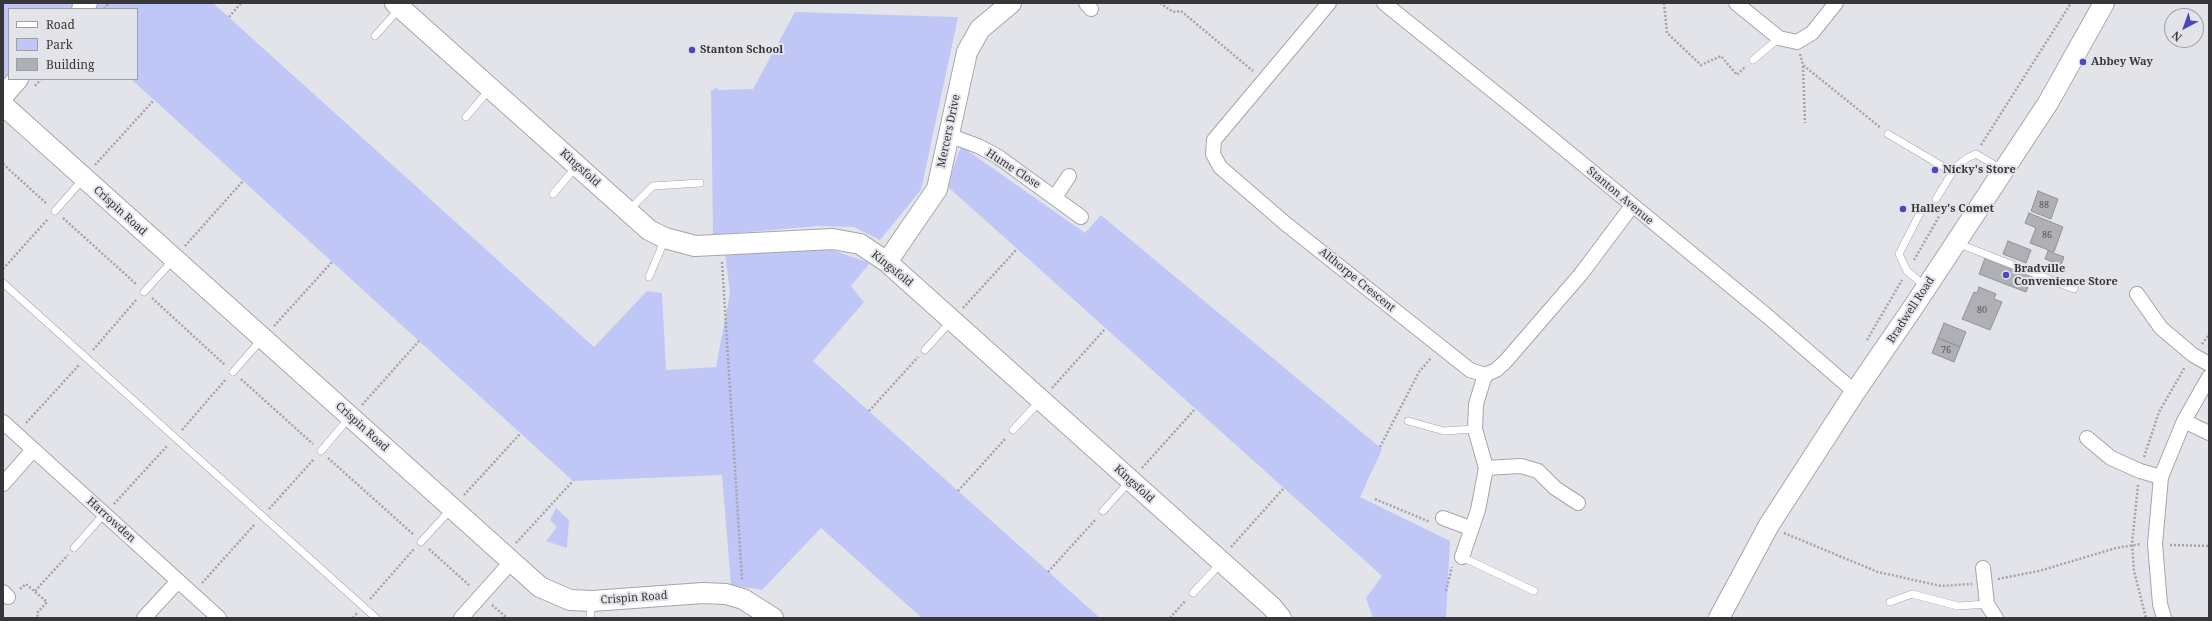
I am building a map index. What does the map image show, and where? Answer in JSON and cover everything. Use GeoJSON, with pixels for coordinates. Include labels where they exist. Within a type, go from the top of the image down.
{"type":"FeatureCollection","features":[{"type":"Feature","properties":{"kind":"street","name":"Althorpe Crescent"},"geometry":{"type":"LineString","coordinates":[[1329,3],[1214,140],[1213,154],[1220,167],[1286,224],[1470,370],[1485,375]]}},
{"type":"Feature","properties":{"kind":"street","name":"Stanton Avenue"},"geometry":{"type":"LineString","coordinates":[[1384,3],[1528,119],[1766,315],[1855,392]]}},
{"type":"Feature","properties":{"kind":"street"},"geometry":{"type":"LineString","coordinates":[[1736,3],[1779,38],[1797,42],[1812,33],[1836,3]]}},
{"type":"Feature","properties":{"kind":"street","name":"Bradwell Road"},"geometry":{"type":"LineString","coordinates":[[1719,618],[1769,526],[1855,392],[1926,288],[2048,103],[2104,3]]}},
{"type":"Feature","properties":{"kind":"street","name":"Mercers Drive"},"geometry":{"type":"LineString","coordinates":[[887,262],[937,188],[967,52],[980,29],[1009,4]]}},
{"type":"Feature","properties":{"kind":"street","name":"Kingsfold"},"geometry":{"type":"LineString","coordinates":[[398,5],[649,230],[665,238],[695,246],[833,239],[860,244],[887,262],[1272,607],[1281,618]]}},
{"type":"Feature","properties":{"kind":"street"},"geometry":{"type":"LineString","coordinates":[[3,96],[17,80]]}},
{"type":"Feature","properties":{"kind":"street","name":"Crispin Road"},"geometry":{"type":"LineString","coordinates":[[3,105],[540,587],[591,610],[704,593],[726,594],[743,599],[773,618]]}},
{"type":"Feature","properties":{"kind":"street","name":"Hume Close"},"geometry":{"type":"LineString","coordinates":[[948,135],[978,146],[997,156],[1081,217]]}},
{"type":"Feature","properties":{"kind":"street"},"geometry":{"type":"LineString","coordinates":[[1055,197],[1069,176]]}},
{"type":"Feature","properties":{"kind":"street"},"geometry":{"type":"LineString","coordinates":[[1462,558],[1470,528],[1478,510],[1486,468],[1475,429],[1476,404],[1485,375],[1496,370],[1530,335],[1581,274],[1632,206]]}},
{"type":"Feature","properties":{"kind":"street"},"geometry":{"type":"LineString","coordinates":[[2137,294],[2161,328],[2193,355],[2209,364]]}},
{"type":"Feature","properties":{"kind":"street"},"geometry":{"type":"LineString","coordinates":[[2164,618],[2160,604],[2155,544],[2162,476],[2184,421],[2209,377]]}},
{"type":"Feature","properties":{"kind":"street"},"geometry":{"type":"LineString","coordinates":[[2184,421],[2209,433]]}},
{"type":"Feature","properties":{"kind":"street","name":"Harrowden"},"geometry":{"type":"LineString","coordinates":[[3,422],[219,618]]}},
{"type":"Feature","properties":{"kind":"street"},"geometry":{"type":"LineString","coordinates":[[2087,438],[2111,458],[2140,472],[2162,476]]}},
{"type":"Feature","properties":{"kind":"street"},"geometry":{"type":"LineString","coordinates":[[3,484],[34,450]]}},
{"type":"Feature","properties":{"kind":"street"},"geometry":{"type":"LineString","coordinates":[[1486,468],[1521,466],[1538,471],[1555,488],[1578,503]]}},
{"type":"Feature","properties":{"kind":"street"},"geometry":{"type":"LineString","coordinates":[[1443,518],[1470,528]]}},
{"type":"Feature","properties":{"kind":"street"},"geometry":{"type":"LineString","coordinates":[[461,618],[481,596],[508,558]]}},
{"type":"Feature","properties":{"kind":"street"},"geometry":{"type":"LineString","coordinates":[[1983,568],[1987,604],[1996,618]]}},
{"type":"Feature","properties":{"kind":"street"},"geometry":{"type":"LineString","coordinates":[[144,618],[178,581]]}},
{"type":"Feature","properties":{"kind":"lane"},"geometry":{"type":"LineString","coordinates":[[375,36],[398,5]]}},
{"type":"Feature","properties":{"kind":"lane"},"geometry":{"type":"LineString","coordinates":[[1753,60],[1779,38]]}},
{"type":"Feature","properties":{"kind":"lane"},"geometry":{"type":"LineString","coordinates":[[466,118],[490,88]]}},
{"type":"Feature","properties":{"kind":"lane"},"geometry":{"type":"LineString","coordinates":[[1888,134],[1952,172]]}},
{"type":"Feature","properties":{"kind":"lane"},"geometry":{"type":"LineString","coordinates":[[1936,199],[1952,172],[1967,158],[1976,154],[2004,171]]}},
{"type":"Feature","properties":{"kind":"lane"},"geometry":{"type":"LineString","coordinates":[[553,194],[577,166]]}},
{"type":"Feature","properties":{"kind":"lane"},"geometry":{"type":"LineString","coordinates":[[55,211],[84,178]]}},
{"type":"Feature","properties":{"kind":"lane"},"geometry":{"type":"LineString","coordinates":[[628,211],[653,186],[700,183]]}},
{"type":"Feature","properties":{"kind":"lane"},"geometry":{"type":"LineString","coordinates":[[1920,213],[1899,254],[1908,271],[1926,288]]}},
{"type":"Feature","properties":{"kind":"lane"},"geometry":{"type":"LineString","coordinates":[[649,276],[665,238]]}},
{"type":"Feature","properties":{"kind":"lane"},"geometry":{"type":"LineString","coordinates":[[1956,242],[2074,289]]}},
{"type":"Feature","properties":{"kind":"lane"},"geometry":{"type":"LineString","coordinates":[[144,292],[174,259]]}},
{"type":"Feature","properties":{"kind":"lane"},"geometry":{"type":"LineString","coordinates":[[3,283],[376,618]]}},
{"type":"Feature","properties":{"kind":"lane"},"geometry":{"type":"LineString","coordinates":[[925,350],[952,320]]}},
{"type":"Feature","properties":{"kind":"lane"},"geometry":{"type":"LineString","coordinates":[[233,372],[263,338]]}},
{"type":"Feature","properties":{"kind":"lane"},"geometry":{"type":"LineString","coordinates":[[1013,430],[1040,400]]}},
{"type":"Feature","properties":{"kind":"lane"},"geometry":{"type":"LineString","coordinates":[[321,451],[351,417]]}},
{"type":"Feature","properties":{"kind":"lane"},"geometry":{"type":"LineString","coordinates":[[1408,421],[1444,431],[1475,429]]}},
{"type":"Feature","properties":{"kind":"lane"},"geometry":{"type":"LineString","coordinates":[[1103,511],[1130,481]]}},
{"type":"Feature","properties":{"kind":"lane"},"geometry":{"type":"LineString","coordinates":[[421,542],[452,508]]}},
{"type":"Feature","properties":{"kind":"lane"},"geometry":{"type":"LineString","coordinates":[[74,548],[104,514]]}},
{"type":"Feature","properties":{"kind":"lane"},"geometry":{"type":"LineString","coordinates":[[1462,558],[1534,591]]}},
{"type":"Feature","properties":{"kind":"lane"},"geometry":{"type":"LineString","coordinates":[[1193,593],[1220,562]]}},
{"type":"Feature","properties":{"kind":"lane"},"geometry":{"type":"LineString","coordinates":[[1890,602],[1912,594],[1958,606],[1987,604]]}},
{"type":"Feature","properties":{"kind":"path"},"geometry":{"type":"LineString","coordinates":[[228,17],[241,3]]}},
{"type":"Feature","properties":{"kind":"path"},"geometry":{"type":"LineString","coordinates":[[1160,3],[1173,12],[1181,11],[1264,80]]}},
{"type":"Feature","properties":{"kind":"path"},"geometry":{"type":"LineString","coordinates":[[1664,3],[1666,33],[1701,65],[1721,56],[1737,74],[1753,60]]}},
{"type":"Feature","properties":{"kind":"path"},"geometry":{"type":"LineString","coordinates":[[1797,42],[1803,65],[1805,123]]}},
{"type":"Feature","properties":{"kind":"path"},"geometry":{"type":"LineString","coordinates":[[1803,65],[1888,134]]}},
{"type":"Feature","properties":{"kind":"path"},"geometry":{"type":"LineString","coordinates":[[84,178],[154,100]]}},
{"type":"Feature","properties":{"kind":"path"},"geometry":{"type":"LineString","coordinates":[[3,164],[507,618]]}},
{"type":"Feature","properties":{"kind":"path"},"geometry":{"type":"LineString","coordinates":[[174,259],[243,181]]}},
{"type":"Feature","properties":{"kind":"path"},"geometry":{"type":"LineString","coordinates":[[3,269],[55,211]]}},
{"type":"Feature","properties":{"kind":"path"},"geometry":{"type":"LineString","coordinates":[[721,245],[743,599]]}},
{"type":"Feature","properties":{"kind":"path"},"geometry":{"type":"LineString","coordinates":[[952,320],[1017,249]]}},
{"type":"Feature","properties":{"kind":"path"},"geometry":{"type":"LineString","coordinates":[[263,338],[332,262]]}},
{"type":"Feature","properties":{"kind":"path"},"geometry":{"type":"LineString","coordinates":[[1040,400],[1105,329]]}},
{"type":"Feature","properties":{"kind":"path"},"geometry":{"type":"LineString","coordinates":[[351,417],[419,341]]}},
{"type":"Feature","properties":{"kind":"path"},"geometry":{"type":"LineString","coordinates":[[1380,447],[1419,372],[1440,347]]}},
{"type":"Feature","properties":{"kind":"path"},"geometry":{"type":"LineString","coordinates":[[869,411],[925,350]]}},
{"type":"Feature","properties":{"kind":"path"},"geometry":{"type":"LineString","coordinates":[[1130,481],[1195,409]]}},
{"type":"Feature","properties":{"kind":"path"},"geometry":{"type":"LineString","coordinates":[[958,491],[1013,430]]}},
{"type":"Feature","properties":{"kind":"path"},"geometry":{"type":"LineString","coordinates":[[452,508],[520,434]]}},
{"type":"Feature","properties":{"kind":"path"},"geometry":{"type":"LineString","coordinates":[[508,558],[573,481]]}},
{"type":"Feature","properties":{"kind":"path"},"geometry":{"type":"LineString","coordinates":[[1220,562],[1284,488]]}},
{"type":"Feature","properties":{"kind":"path"},"geometry":{"type":"LineString","coordinates":[[1375,499],[1428,523],[1443,518]]}},
{"type":"Feature","properties":{"kind":"path"},"geometry":{"type":"LineString","coordinates":[[1048,572],[1103,511]]}},
{"type":"Feature","properties":{"kind":"path"},"geometry":{"type":"LineString","coordinates":[[353,618],[421,542]]}},
{"type":"Feature","properties":{"kind":"path"},"geometry":{"type":"LineString","coordinates":[[35,591],[74,548]]}},
{"type":"Feature","properties":{"kind":"path"},"geometry":{"type":"LineString","coordinates":[[1446,591],[1453,564],[1462,558]]}},
{"type":"Feature","properties":{"kind":"path"},"geometry":{"type":"LineString","coordinates":[[6,595],[18,592],[26,584],[47,602],[37,613],[38,618]]}},
{"type":"Feature","properties":{"kind":"path"},"geometry":{"type":"LineString","coordinates":[[1170,618],[1193,593]]}},
{"type":"Feature","properties":{"kind":"green space"},"geometry":{"type":"Polygon","coordinates":[[[3,3],[87,3],[83,8],[8,8],[9,80],[3,96],[3,3]]]}},
{"type":"Feature","properties":{"kind":"green space"},"geometry":{"type":"Polygon","coordinates":[[[97,3],[213,3],[594,347],[647,291],[662,293],[666,370],[716,367],[730,293],[725,254],[829,249],[870,263],[851,286],[864,302],[813,361],[1100,618],[922,618],[821,528],[762,590],[731,585],[722,475],[573,481],[132,80],[138,80],[138,8],[93,8],[97,3]]]}},
{"type":"Feature","properties":{"kind":"green space"},"geometry":{"type":"Polygon","coordinates":[[[795,12],[958,17],[921,190],[880,240],[854,227],[818,226],[713,235],[711,90],[714,90],[714,87],[719,90],[753,89],[795,12]]]}},
{"type":"Feature","properties":{"kind":"green space"},"geometry":{"type":"Polygon","coordinates":[[[961,146],[1085,233],[1101,215],[1382,449],[1360,497],[1450,541],[1446,618],[1373,618],[1366,598],[1382,576],[947,186],[961,146]]]}},
{"type":"Feature","properties":{"kind":"green space"},"geometry":{"type":"Polygon","coordinates":[[[556,508],[569,520],[567,548],[546,541],[557,527],[550,520],[556,508]]]}},
{"type":"Feature","properties":{"kind":"building"},"geometry":{"type":"Polygon","coordinates":[[[2038,191],[2058,199],[2051,219],[2031,211],[2038,191]]]}},
{"type":"Feature","properties":{"kind":"building"},"geometry":{"type":"Polygon","coordinates":[[[2029,213],[2063,227],[2054,252],[2030,243],[2036,228],[2025,223],[2029,213]]]}},
{"type":"Feature","properties":{"kind":"building"},"geometry":{"type":"Polygon","coordinates":[[[2008,241],[2031,250],[2026,263],[2003,254],[2008,241]]]}},
{"type":"Feature","properties":{"kind":"building"},"geometry":{"type":"Polygon","coordinates":[[[2048,251],[2064,257],[2061,265],[2045,259],[2048,251]]]}},
{"type":"Feature","properties":{"kind":"building","name":"Bradville Convenience Store"},"geometry":{"type":"Polygon","coordinates":[[[1985,258],[2032,276],[2026,292],[1979,274],[1985,258]]]}},
{"type":"Feature","properties":{"kind":"building"},"geometry":{"type":"Polygon","coordinates":[[[1979,287],[1996,294],[1994,299],[2002,302],[1990,330],[1962,319],[1974,292],[1977,293],[1979,287]]]}},
{"type":"Feature","properties":{"kind":"building"},"geometry":{"type":"Polygon","coordinates":[[[1944,323],[1966,332],[1960,347],[1938,338],[1944,323]]]}},
{"type":"Feature","properties":{"kind":"building"},"geometry":{"type":"Polygon","coordinates":[[[1938,338],[1960,347],[1954,362],[1932,353],[1938,338]]]}},
{"type":"Feature","properties":{"kind":"place","name":"Stanton School"},"geometry":{"type":"Point","coordinates":[692,50]}},
{"type":"Feature","properties":{"kind":"place","name":"Abbey Way"},"geometry":{"type":"Point","coordinates":[2083,62]}},
{"type":"Feature","properties":{"kind":"place","name":"Nicky's Store"},"geometry":{"type":"Point","coordinates":[1935,170]}},
{"type":"Feature","properties":{"kind":"place","name":"Halley's Comet"},"geometry":{"type":"Point","coordinates":[1903,209]}},
{"type":"Feature","properties":{"kind":"place","name":"Bradville Convenience Store"},"geometry":{"type":"Point","coordinates":[2006,275]}}]}
